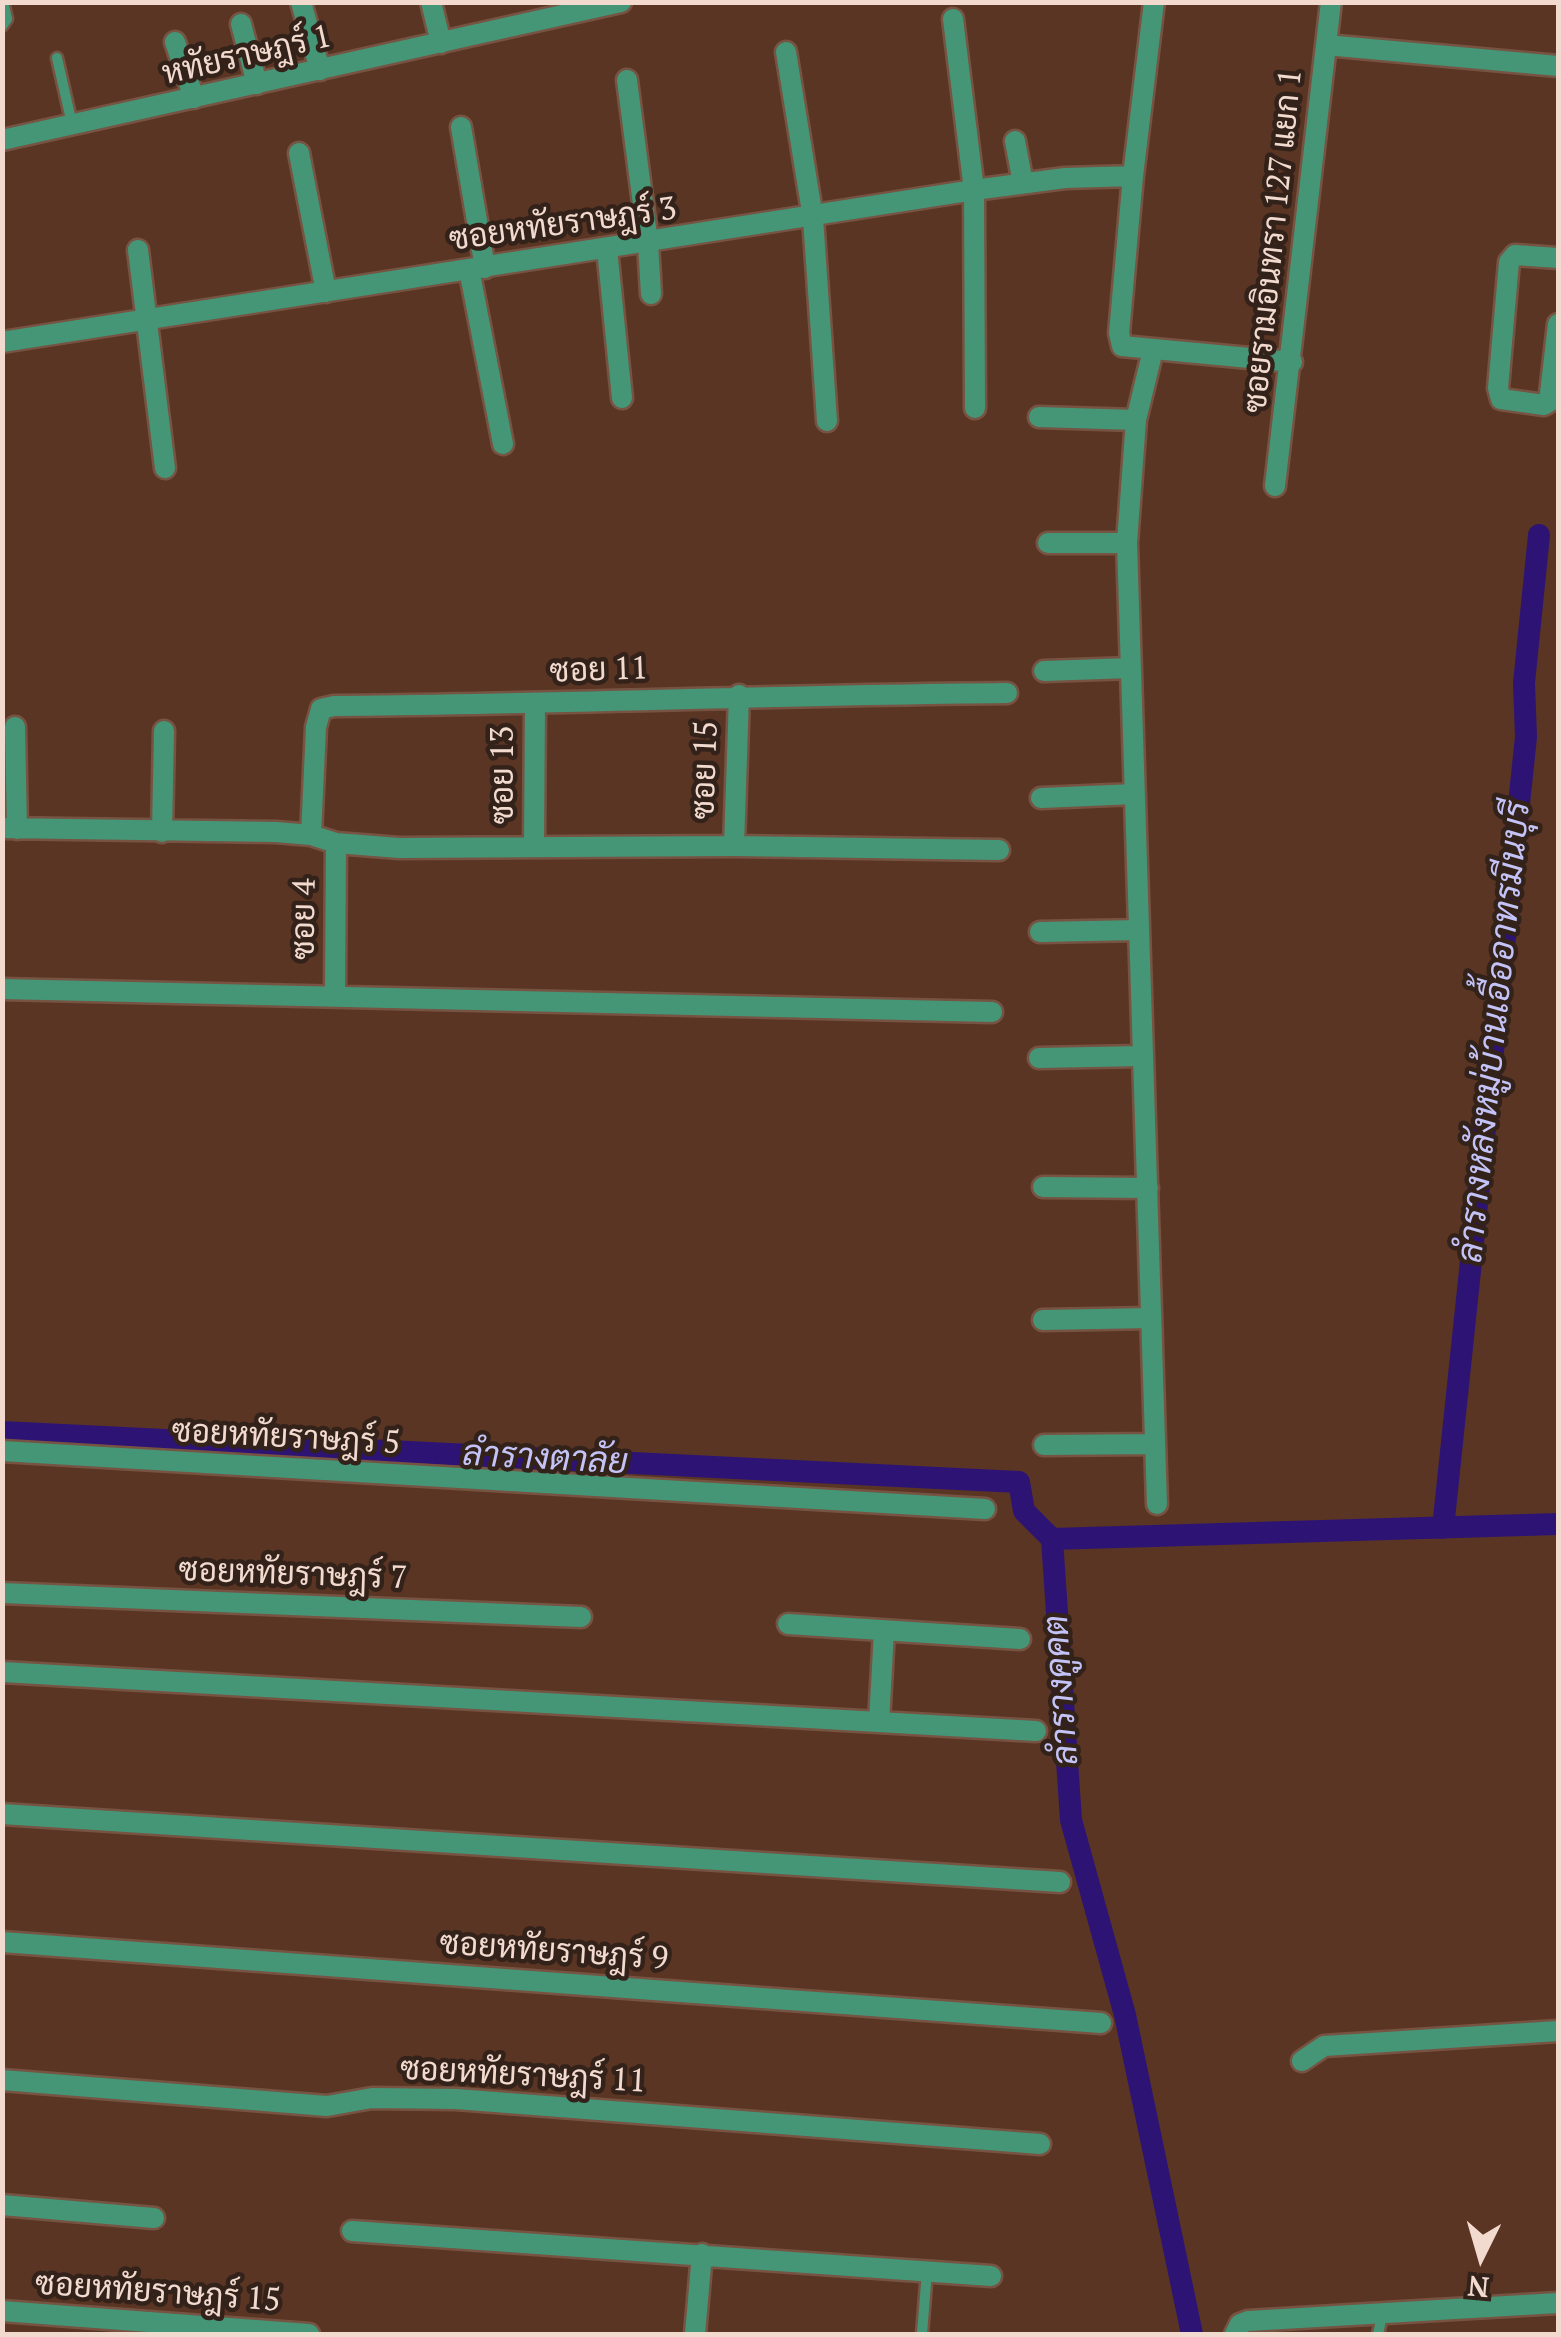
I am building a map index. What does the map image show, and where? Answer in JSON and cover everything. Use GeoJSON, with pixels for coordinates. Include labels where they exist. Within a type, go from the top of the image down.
{"type":"FeatureCollection","features":[{"type":"Feature","properties":{"kind":"street"},"geometry":{"type":"LineString","coordinates":[[302,2],[320,70]]}},
{"type":"Feature","properties":{"kind":"street"},"geometry":{"type":"LineString","coordinates":[[431,2],[440,43]]}},
{"type":"Feature","properties":{"kind":"street","name":"หทัยราษฎร์ 1"},"geometry":{"type":"LineString","coordinates":[[2,140],[440,43],[570,8],[621,2]]}},
{"type":"Feature","properties":{"kind":"street"},"geometry":{"type":"LineString","coordinates":[[1154,2],[1132,176],[1119,333],[1122,346],[1292,362]]}},
{"type":"Feature","properties":{"kind":"street","name":"ซอยรามอินทรา 127 แยก 1"},"geometry":{"type":"LineString","coordinates":[[1276,486],[1331,2]]}},
{"type":"Feature","properties":{"kind":"street"},"geometry":{"type":"LineString","coordinates":[[953,19],[974,190],[975,408]]}},
{"type":"Feature","properties":{"kind":"street"},"geometry":{"type":"LineString","coordinates":[[242,24],[257,84]]}},
{"type":"Feature","properties":{"kind":"street"},"geometry":{"type":"LineString","coordinates":[[176,42],[194,98]]}},
{"type":"Feature","properties":{"kind":"street"},"geometry":{"type":"LineString","coordinates":[[1326,45],[1558,66]]}},
{"type":"Feature","properties":{"kind":"street"},"geometry":{"type":"LineString","coordinates":[[786,52],[813,218],[827,420]]}},
{"type":"Feature","properties":{"kind":"street"},"geometry":{"type":"LineString","coordinates":[[627,80],[651,294]]}},
{"type":"Feature","properties":{"kind":"street"},"geometry":{"type":"LineString","coordinates":[[461,127],[503,444]]}},
{"type":"Feature","properties":{"kind":"street"},"geometry":{"type":"LineString","coordinates":[[1015,142],[1023,184]]}},
{"type":"Feature","properties":{"kind":"street"},"geometry":{"type":"LineString","coordinates":[[299,153],[326,292]]}},
{"type":"Feature","properties":{"kind":"street","name":"ซอยหทัยราษฎร์ 3"},"geometry":{"type":"LineString","coordinates":[[2,342],[974,190],[1066,178],[1132,176]]}},
{"type":"Feature","properties":{"kind":"street"},"geometry":{"type":"LineString","coordinates":[[607,249],[622,398]]}},
{"type":"Feature","properties":{"kind":"street"},"geometry":{"type":"LineString","coordinates":[[138,250],[165,468]]}},
{"type":"Feature","properties":{"kind":"street"},"geometry":{"type":"LineString","coordinates":[[1558,258],[1514,254],[1509,262],[1498,388],[1501,398],[1544,405],[1555,397],[1558,324]]}},
{"type":"Feature","properties":{"kind":"street"},"geometry":{"type":"LineString","coordinates":[[1153,350],[1136,420],[1127,543],[1158,1504]]}},
{"type":"Feature","properties":{"kind":"street"},"geometry":{"type":"LineString","coordinates":[[1039,417],[1136,420]]}},
{"type":"Feature","properties":{"kind":"street"},"geometry":{"type":"LineString","coordinates":[[1048,543],[1127,543]]}},
{"type":"Feature","properties":{"kind":"street"},"geometry":{"type":"LineString","coordinates":[[1044,671],[1131,668]]}},
{"type":"Feature","properties":{"kind":"street","name":"ซอย 11"},"geometry":{"type":"LineString","coordinates":[[310,836],[316,727],[320,709],[334,706],[535,704],[738,695],[1007,693]]}},
{"type":"Feature","properties":{"kind":"street","name":"ซอย 15"},"geometry":{"type":"LineString","coordinates":[[734,846],[738,695]]}},
{"type":"Feature","properties":{"kind":"street","name":"ซอย 13"},"geometry":{"type":"LineString","coordinates":[[534,846],[535,704]]}},
{"type":"Feature","properties":{"kind":"street"},"geometry":{"type":"LineString","coordinates":[[15,727],[10,828],[276,832],[336,843],[399,848],[734,846],[999,850]]}},
{"type":"Feature","properties":{"kind":"street"},"geometry":{"type":"LineString","coordinates":[[162,832],[164,730]]}},
{"type":"Feature","properties":{"kind":"street"},"geometry":{"type":"LineString","coordinates":[[1042,798],[1135,794]]}},
{"type":"Feature","properties":{"kind":"street","name":"ซอย 4"},"geometry":{"type":"LineString","coordinates":[[334,995],[336,843]]}},
{"type":"Feature","properties":{"kind":"street"},"geometry":{"type":"LineString","coordinates":[[1040,932],[1139,930]]}},
{"type":"Feature","properties":{"kind":"street"},"geometry":{"type":"LineString","coordinates":[[2,989],[992,1012]]}},
{"type":"Feature","properties":{"kind":"street"},"geometry":{"type":"LineString","coordinates":[[1039,1058],[1143,1056]]}},
{"type":"Feature","properties":{"kind":"street"},"geometry":{"type":"LineString","coordinates":[[1043,1187],[1148,1188]]}},
{"type":"Feature","properties":{"kind":"street"},"geometry":{"type":"LineString","coordinates":[[1042,1320],[1152,1318]]}},
{"type":"Feature","properties":{"kind":"street"},"geometry":{"type":"LineString","coordinates":[[1044,1444],[1156,1444]]}},
{"type":"Feature","properties":{"kind":"street","name":"ซอยหทัยราษฎร์ 5"},"geometry":{"type":"LineString","coordinates":[[2,1451],[985,1509]]}},
{"type":"Feature","properties":{"kind":"street","name":"ซอยหทัยราษฎร์ 7"},"geometry":{"type":"LineString","coordinates":[[2,1593],[581,1616]]}},
{"type":"Feature","properties":{"kind":"street"},"geometry":{"type":"LineString","coordinates":[[788,1624],[1020,1638]]}},
{"type":"Feature","properties":{"kind":"street"},"geometry":{"type":"LineString","coordinates":[[879,1722],[884,1630]]}},
{"type":"Feature","properties":{"kind":"street"},"geometry":{"type":"LineString","coordinates":[[2,1672],[1036,1731]]}},
{"type":"Feature","properties":{"kind":"street"},"geometry":{"type":"LineString","coordinates":[[2,1814],[1060,1882]]}},
{"type":"Feature","properties":{"kind":"street","name":"ซอยหทัยราษฎร์ 9"},"geometry":{"type":"LineString","coordinates":[[2,1942],[1101,2023]]}},
{"type":"Feature","properties":{"kind":"street"},"geometry":{"type":"LineString","coordinates":[[1302,2061],[1324,2046],[1558,2032]]}},
{"type":"Feature","properties":{"kind":"street","name":"ซอยหทัยราษฎร์ 11"},"geometry":{"type":"LineString","coordinates":[[2,2080],[326,2106],[372,2098],[456,2099],[1040,2144]]}},
{"type":"Feature","properties":{"kind":"street"},"geometry":{"type":"LineString","coordinates":[[2,2205],[154,2218]]}},
{"type":"Feature","properties":{"kind":"street"},"geometry":{"type":"LineString","coordinates":[[352,2232],[992,2276]]}},
{"type":"Feature","properties":{"kind":"street"},"geometry":{"type":"LineString","coordinates":[[695,2334],[702,2254]]}},
{"type":"Feature","properties":{"kind":"street"},"geometry":{"type":"LineString","coordinates":[[1235,2334],[1240,2324],[1248,2321],[1558,2302]]}},
{"type":"Feature","properties":{"kind":"street","name":"ซอยหทัยราษฎร์ 15"},"geometry":{"type":"LineString","coordinates":[[2,2311],[309,2334]]}},
{"type":"Feature","properties":{"kind":"lane"},"geometry":{"type":"LineString","coordinates":[[2,26],[7,18],[3,2]]}},
{"type":"Feature","properties":{"kind":"lane"},"geometry":{"type":"LineString","coordinates":[[56,58],[73,125]]}},
{"type":"Feature","properties":{"kind":"lane"},"geometry":{"type":"LineString","coordinates":[[922,2334],[927,2271]]}},
{"type":"Feature","properties":{"kind":"lane"},"geometry":{"type":"LineString","coordinates":[[1378,2334],[1383,2312]]}},
{"type":"Feature","properties":{"kind":"waterway","name":"ลำรางหลังหมู่บ้านเอื้ออาทรมีนบุรี"},"geometry":{"type":"LineString","coordinates":[[1443,1528],[1526,737],[1524,683],[1539,535]]}},
{"type":"Feature","properties":{"kind":"waterway","name":"ลำรางตาลัย"},"geometry":{"type":"LineString","coordinates":[[2,1432],[1019,1482],[1024,1511],[1052,1539]]}},
{"type":"Feature","properties":{"kind":"waterway","name":"ลำรางคูคต"},"geometry":{"type":"LineString","coordinates":[[1192,2334],[1125,2015],[1071,1820],[1052,1539],[1558,1524]]}}]}
